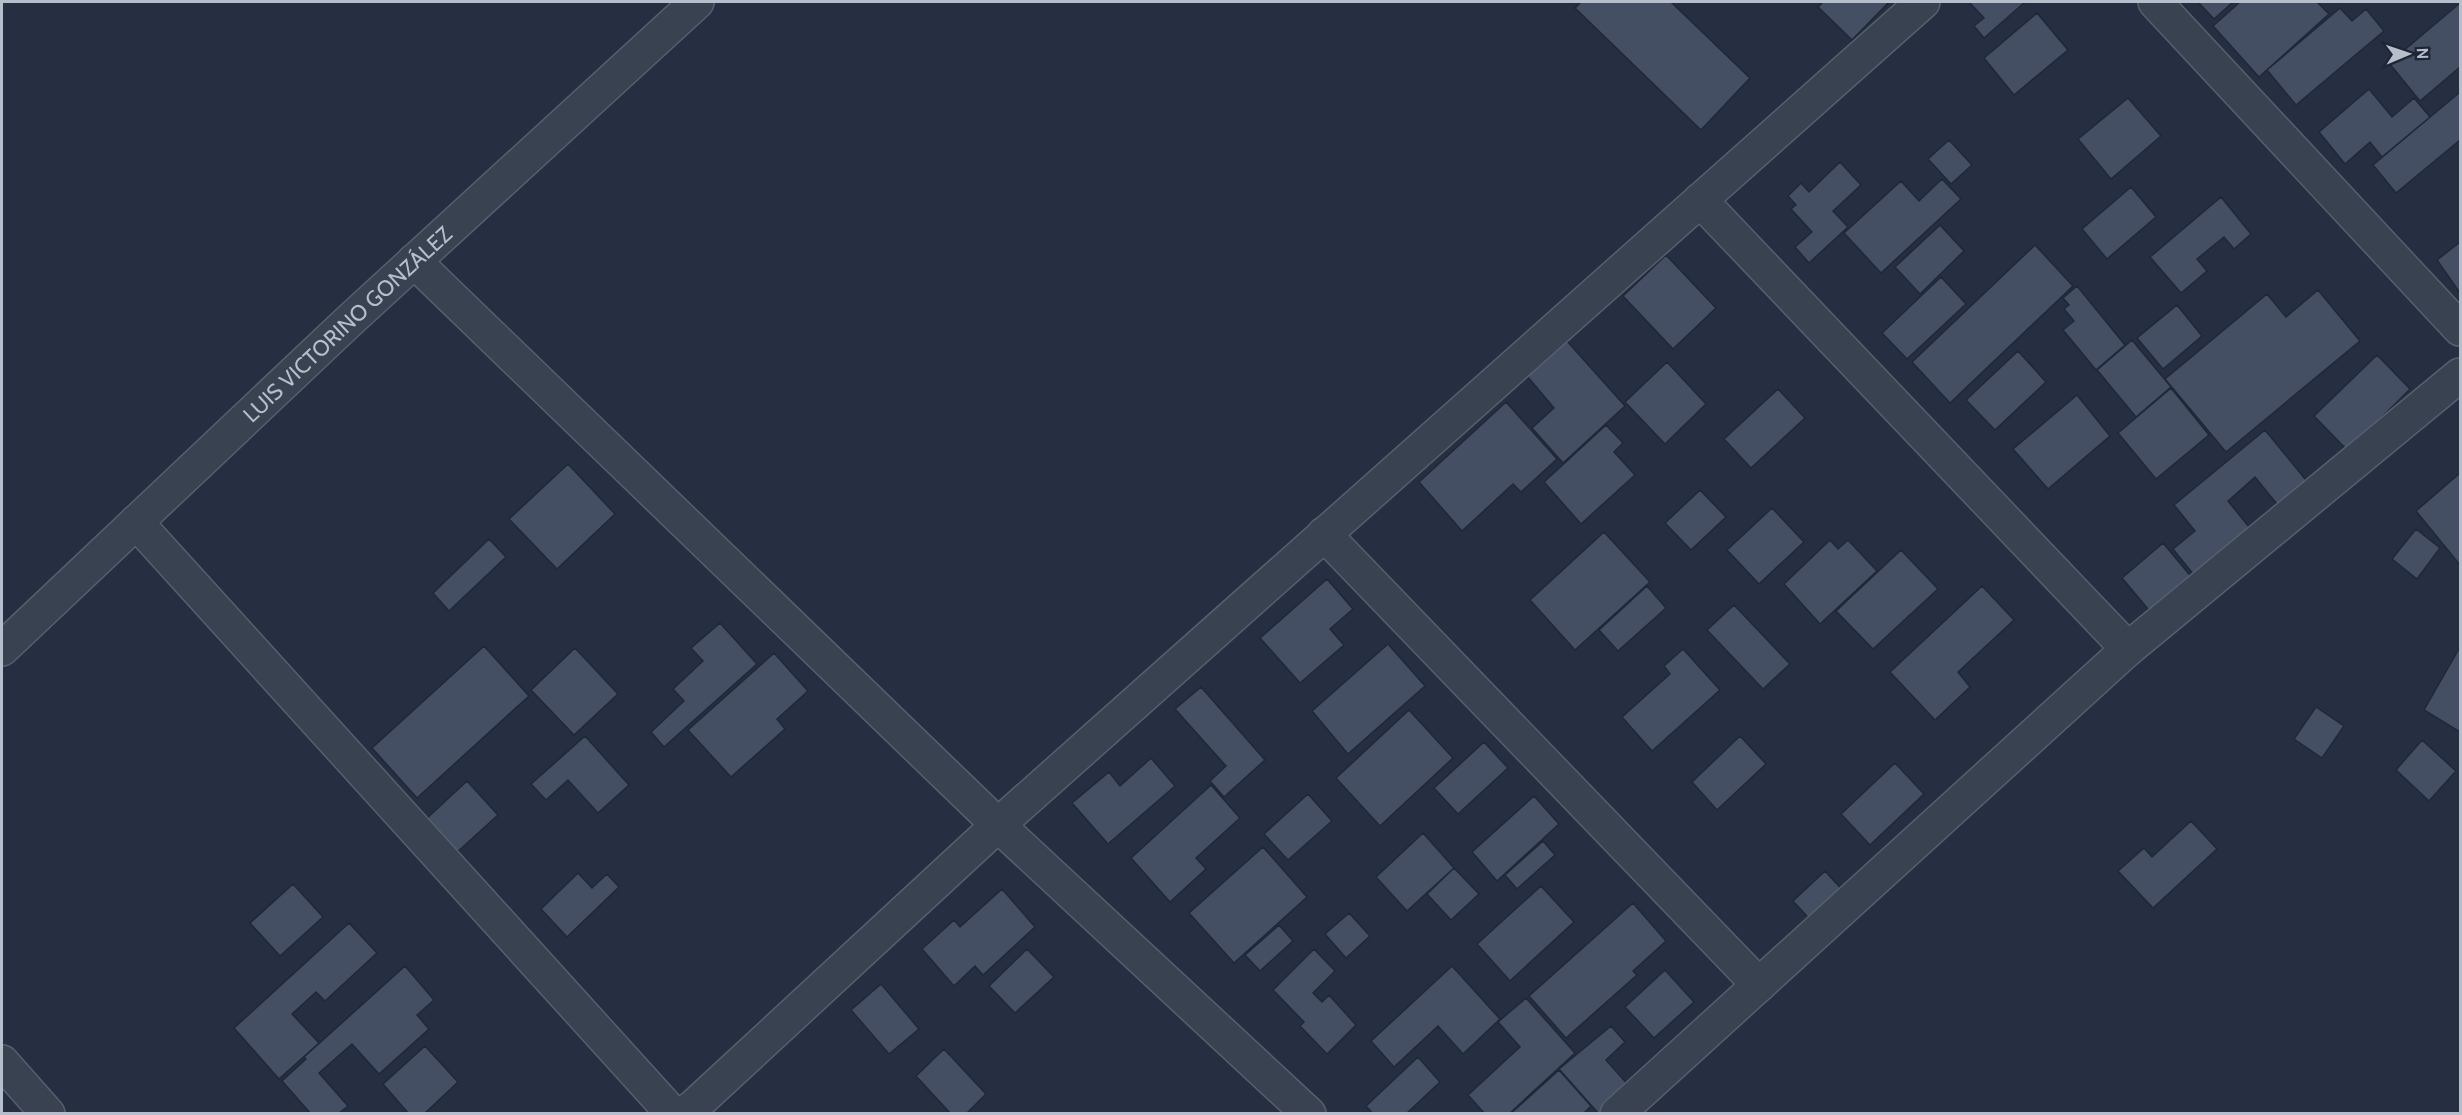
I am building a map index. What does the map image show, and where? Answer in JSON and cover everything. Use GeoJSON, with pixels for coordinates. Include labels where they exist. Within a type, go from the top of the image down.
{"type":"FeatureCollection","features":[{"type":"Feature","properties":{"kind":"street","name":"LUIS VICTORINO GONZÁLEZ"},"geometry":{"type":"LineString","coordinates":[[2,649],[414,261],[697,2]]}},
{"type":"Feature","properties":{"kind":"street"},"geometry":{"type":"LineString","coordinates":[[682,1113],[692,1108],[998,825],[1923,2]]}},
{"type":"Feature","properties":{"kind":"street"},"geometry":{"type":"LineString","coordinates":[[2155,2],[2460,329]]}},
{"type":"Feature","properties":{"kind":"street"},"geometry":{"type":"LineString","coordinates":[[1700,200],[2128,649]]}},
{"type":"Feature","properties":{"kind":"street"},"geometry":{"type":"LineString","coordinates":[[414,261],[998,825],[1309,1113]]}},
{"type":"Feature","properties":{"kind":"street"},"geometry":{"type":"LineString","coordinates":[[1617,1113],[2128,649],[2460,375]]}},
{"type":"Feature","properties":{"kind":"street"},"geometry":{"type":"LineString","coordinates":[[136,522],[673,1113]]}},
{"type":"Feature","properties":{"kind":"street"},"geometry":{"type":"LineString","coordinates":[[1324,534],[1759,984]]}},
{"type":"Feature","properties":{"kind":"street"},"geometry":{"type":"LineString","coordinates":[[2,1062],[48,1113]]}},
{"type":"Feature","properties":{"kind":"building"},"geometry":{"type":"Polygon","coordinates":[[[1581,2],[1671,2],[1750,78],[1701,130],[1575,8],[1581,2]]]}},
{"type":"Feature","properties":{"kind":"building"},"geometry":{"type":"Polygon","coordinates":[[[1823,2],[1889,2],[1852,40],[1818,7],[1823,2]]]}},
{"type":"Feature","properties":{"kind":"building"},"geometry":{"type":"Polygon","coordinates":[[[1969,2],[2025,2],[1984,38],[1974,26],[1984,18],[1969,2]]]}},
{"type":"Feature","properties":{"kind":"building"},"geometry":{"type":"Polygon","coordinates":[[[2198,2],[2233,2],[2214,19],[2198,2]]]}},
{"type":"Feature","properties":{"kind":"building"},"geometry":{"type":"Polygon","coordinates":[[[2240,2],[2317,2],[2329,14],[2259,77],[2213,26],[2240,2]]]}},
{"type":"Feature","properties":{"kind":"building"},"geometry":{"type":"Polygon","coordinates":[[[2460,3],[2460,67],[2420,101],[2389,63],[2460,3]]]}},
{"type":"Feature","properties":{"kind":"building"},"geometry":{"type":"Polygon","coordinates":[[[2340,8],[2352,21],[2366,9],[2384,31],[2296,105],[2267,70],[2340,8]]]}},
{"type":"Feature","properties":{"kind":"building"},"geometry":{"type":"Polygon","coordinates":[[[2037,13],[2068,50],[2014,95],[1984,58],[2037,13]]]}},
{"type":"Feature","properties":{"kind":"building"},"geometry":{"type":"Polygon","coordinates":[[[2369,89],[2392,117],[2414,98],[2430,117],[2382,157],[2370,142],[2345,164],[2319,132],[2369,89]]]}},
{"type":"Feature","properties":{"kind":"building"},"geometry":{"type":"Polygon","coordinates":[[[2460,92],[2460,140],[2396,193],[2373,165],[2460,92]]]}},
{"type":"Feature","properties":{"kind":"building"},"geometry":{"type":"Polygon","coordinates":[[[2128,98],[2161,136],[2111,179],[2078,139],[2128,98]]]}},
{"type":"Feature","properties":{"kind":"building"},"geometry":{"type":"Polygon","coordinates":[[[1949,140],[1972,165],[1951,184],[1928,159],[1949,140]]]}},
{"type":"Feature","properties":{"kind":"building"},"geometry":{"type":"Polygon","coordinates":[[[1840,162],[1861,185],[1833,211],[1848,227],[1809,263],[1795,247],[1812,232],[1791,209],[1796,205],[1788,196],[1801,183],[1809,192],[1840,162]]]}},
{"type":"Feature","properties":{"kind":"building"},"geometry":{"type":"Polygon","coordinates":[[[1942,179],[1961,199],[1881,273],[1844,233],[1901,181],[1919,201],[1942,179]]]}},
{"type":"Feature","properties":{"kind":"building"},"geometry":{"type":"Polygon","coordinates":[[[2131,187],[2156,217],[2107,259],[2082,229],[2131,187]]]}},
{"type":"Feature","properties":{"kind":"building"},"geometry":{"type":"Polygon","coordinates":[[[2221,197],[2251,234],[2234,249],[2224,237],[2197,259],[2207,271],[2181,293],[2150,257],[2221,197]]]}},
{"type":"Feature","properties":{"kind":"building"},"geometry":{"type":"Polygon","coordinates":[[[1940,225],[1964,251],[1920,294],[1895,267],[1940,225]]]}},
{"type":"Feature","properties":{"kind":"building"},"geometry":{"type":"Polygon","coordinates":[[[2460,242],[2460,293],[2437,260],[2460,242]]]}},
{"type":"Feature","properties":{"kind":"building"},"geometry":{"type":"Polygon","coordinates":[[[2035,245],[2073,286],[1950,403],[1912,362],[2035,245]]]}},
{"type":"Feature","properties":{"kind":"building"},"geometry":{"type":"Polygon","coordinates":[[[1666,255],[1716,308],[1673,349],[1623,296],[1666,255]]]}},
{"type":"Feature","properties":{"kind":"building"},"geometry":{"type":"Polygon","coordinates":[[[1941,277],[1966,304],[1907,359],[1882,333],[1941,277]]]}},
{"type":"Feature","properties":{"kind":"building"},"geometry":{"type":"Polygon","coordinates":[[[2077,286],[2125,345],[2096,370],[2063,330],[2074,321],[2064,309],[2069,305],[2063,298],[2077,286]]]}},
{"type":"Feature","properties":{"kind":"building"},"geometry":{"type":"Polygon","coordinates":[[[2318,290],[2360,341],[2226,452],[2165,379],[2267,294],[2286,317],[2318,290]]]}},
{"type":"Feature","properties":{"kind":"building"},"geometry":{"type":"Polygon","coordinates":[[[2177,305],[2202,336],[2163,369],[2137,338],[2177,305]]]}},
{"type":"Feature","properties":{"kind":"building"},"geometry":{"type":"Polygon","coordinates":[[[1566,340],[1625,406],[1563,463],[1532,428],[1554,408],[1527,376],[1566,340]]]}},
{"type":"Feature","properties":{"kind":"building"},"geometry":{"type":"Polygon","coordinates":[[[2132,340],[2171,387],[2136,417],[2097,370],[2132,340]]]}},
{"type":"Feature","properties":{"kind":"building"},"geometry":{"type":"Polygon","coordinates":[[[2018,351],[2046,382],[1995,430],[1966,400],[2018,351]]]}},
{"type":"Feature","properties":{"kind":"building"},"geometry":{"type":"Polygon","coordinates":[[[2377,355],[2410,389],[2348,451],[2314,416],[2377,355]]]}},
{"type":"Feature","properties":{"kind":"building"},"geometry":{"type":"Polygon","coordinates":[[[1667,362],[1706,404],[1665,444],[1625,402],[1667,362]]]}},
{"type":"Feature","properties":{"kind":"building"},"geometry":{"type":"Polygon","coordinates":[[[2171,388],[2209,435],[2156,479],[2118,433],[2171,388]]]}},
{"type":"Feature","properties":{"kind":"building"},"geometry":{"type":"Polygon","coordinates":[[[1778,389],[1805,418],[1751,468],[1724,439],[1778,389]]]}},
{"type":"Feature","properties":{"kind":"building"},"geometry":{"type":"Polygon","coordinates":[[[2077,395],[2110,436],[2048,489],[2013,449],[2077,395]]]}},
{"type":"Feature","properties":{"kind":"building"},"geometry":{"type":"Polygon","coordinates":[[[1506,402],[1557,459],[1521,492],[1513,484],[1462,531],[1419,482],[1506,402]]]}},
{"type":"Feature","properties":{"kind":"building"},"geometry":{"type":"Polygon","coordinates":[[[1606,425],[1623,443],[1614,452],[1635,475],[1581,524],[1544,482],[1606,425]]]}},
{"type":"Feature","properties":{"kind":"building"},"geometry":{"type":"Polygon","coordinates":[[[2265,430],[2310,485],[2281,509],[2255,477],[2228,501],[2258,538],[2202,585],[2173,549],[2195,531],[2174,505],[2265,430]]]}},
{"type":"Feature","properties":{"kind":"building"},"geometry":{"type":"Polygon","coordinates":[[[568,464],[615,514],[557,569],[509,519],[568,464]]]}},
{"type":"Feature","properties":{"kind":"building"},"geometry":{"type":"Polygon","coordinates":[[[2460,473],[2460,565],[2416,511],[2460,473]]]}},
{"type":"Feature","properties":{"kind":"building"},"geometry":{"type":"Polygon","coordinates":[[[1700,490],[1726,517],[1691,550],[1665,523],[1700,490]]]}},
{"type":"Feature","properties":{"kind":"building"},"geometry":{"type":"Polygon","coordinates":[[[1772,508],[1804,542],[1759,584],[1727,550],[1772,508]]]}},
{"type":"Feature","properties":{"kind":"building"},"geometry":{"type":"Polygon","coordinates":[[[2416,529],[2440,548],[2417,579],[2392,559],[2416,529]]]}},
{"type":"Feature","properties":{"kind":"building"},"geometry":{"type":"Polygon","coordinates":[[[1604,532],[1650,582],[1575,650],[1530,600],[1604,532]]]}},
{"type":"Feature","properties":{"kind":"building"},"geometry":{"type":"Polygon","coordinates":[[[489,539],[506,557],[449,611],[433,593],[489,539]]]}},
{"type":"Feature","properties":{"kind":"building"},"geometry":{"type":"Polygon","coordinates":[[[1830,540],[1838,549],[1848,540],[1877,571],[1820,624],[1784,584],[1830,540]]]}},
{"type":"Feature","properties":{"kind":"building"},"geometry":{"type":"Polygon","coordinates":[[[2163,543],[2199,586],[2158,621],[2122,578],[2163,543]]]}},
{"type":"Feature","properties":{"kind":"building"},"geometry":{"type":"Polygon","coordinates":[[[1901,550],[1938,589],[1873,649],[1836,611],[1901,550]]]}},
{"type":"Feature","properties":{"kind":"building"},"geometry":{"type":"Polygon","coordinates":[[[1327,579],[1353,609],[1330,629],[1344,645],[1300,683],[1260,638],[1327,579]]]}},
{"type":"Feature","properties":{"kind":"building"},"geometry":{"type":"Polygon","coordinates":[[[1647,586],[1666,608],[1618,651],[1599,630],[1647,586]]]}},
{"type":"Feature","properties":{"kind":"building"},"geometry":{"type":"Polygon","coordinates":[[[1982,586],[2014,620],[1958,672],[1970,687],[1935,720],[1890,672],[1982,586]]]}},
{"type":"Feature","properties":{"kind":"building"},"geometry":{"type":"Polygon","coordinates":[[[1734,605],[1790,664],[1763,689],[1707,630],[1734,605]]]}},
{"type":"Feature","properties":{"kind":"building"},"geometry":{"type":"Polygon","coordinates":[[[720,623],[757,664],[664,747],[651,732],[684,701],[673,689],[703,661],[691,648],[720,623]]]}},
{"type":"Feature","properties":{"kind":"building"},"geometry":{"type":"Polygon","coordinates":[[[1388,644],[1425,686],[1348,754],[1312,711],[1388,644]]]}},
{"type":"Feature","properties":{"kind":"building"},"geometry":{"type":"Polygon","coordinates":[[[484,646],[529,696],[417,798],[372,748],[484,646]]]}},
{"type":"Feature","properties":{"kind":"building"},"geometry":{"type":"Polygon","coordinates":[[[2460,647],[2460,732],[2424,710],[2460,647]]]}},
{"type":"Feature","properties":{"kind":"building"},"geometry":{"type":"Polygon","coordinates":[[[575,648],[618,694],[574,735],[531,690],[575,648]]]}},
{"type":"Feature","properties":{"kind":"building"},"geometry":{"type":"Polygon","coordinates":[[[1683,649],[1720,690],[1652,751],[1622,717],[1670,674],[1664,666],[1683,649]]]}},
{"type":"Feature","properties":{"kind":"building"},"geometry":{"type":"Polygon","coordinates":[[[774,653],[808,691],[777,719],[785,729],[731,777],[688,730],[774,653]]]}},
{"type":"Feature","properties":{"kind":"building"},"geometry":{"type":"Polygon","coordinates":[[[1201,687],[1265,760],[1224,797],[1210,781],[1226,766],[1175,709],[1201,687]]]}},
{"type":"Feature","properties":{"kind":"building"},"geometry":{"type":"Polygon","coordinates":[[[2316,707],[2344,726],[2322,758],[2294,739],[2316,707]]]}},
{"type":"Feature","properties":{"kind":"building"},"geometry":{"type":"Polygon","coordinates":[[[1409,710],[1453,758],[1380,826],[1336,778],[1409,710]]]}},
{"type":"Feature","properties":{"kind":"building"},"geometry":{"type":"Polygon","coordinates":[[[585,736],[629,785],[598,813],[568,780],[546,800],[531,784],[585,736]]]}},
{"type":"Feature","properties":{"kind":"building"},"geometry":{"type":"Polygon","coordinates":[[[1740,736],[1766,764],[1717,810],[1692,782],[1740,736]]]}},
{"type":"Feature","properties":{"kind":"building"},"geometry":{"type":"Polygon","coordinates":[[[2422,740],[2456,771],[2429,801],[2396,770],[2422,740]]]}},
{"type":"Feature","properties":{"kind":"building"},"geometry":{"type":"Polygon","coordinates":[[[1484,742],[1508,768],[1458,814],[1434,788],[1484,742]]]}},
{"type":"Feature","properties":{"kind":"building"},"geometry":{"type":"Polygon","coordinates":[[[1151,758],[1175,786],[1108,844],[1072,803],[1109,772],[1120,786],[1151,758]]]}},
{"type":"Feature","properties":{"kind":"building"},"geometry":{"type":"Polygon","coordinates":[[[1895,763],[1924,794],[1870,845],[1841,814],[1895,763]]]}},
{"type":"Feature","properties":{"kind":"building"},"geometry":{"type":"Polygon","coordinates":[[[467,781],[498,815],[455,854],[425,820],[467,781]]]}},
{"type":"Feature","properties":{"kind":"building"},"geometry":{"type":"Polygon","coordinates":[[[1211,785],[1240,818],[1196,858],[1206,869],[1170,902],[1131,858],[1211,785]]]}},
{"type":"Feature","properties":{"kind":"building"},"geometry":{"type":"Polygon","coordinates":[[[1308,794],[1332,821],[1288,860],[1264,834],[1308,794]]]}},
{"type":"Feature","properties":{"kind":"building"},"geometry":{"type":"Polygon","coordinates":[[[1534,796],[1559,824],[1497,881],[1472,852],[1534,796]]]}},
{"type":"Feature","properties":{"kind":"building"},"geometry":{"type":"Polygon","coordinates":[[[2191,821],[2217,849],[2153,908],[2118,871],[2144,848],[2152,857],[2191,821]]]}},
{"type":"Feature","properties":{"kind":"building"},"geometry":{"type":"Polygon","coordinates":[[[1423,833],[1454,868],[1407,911],[1376,877],[1423,833]]]}},
{"type":"Feature","properties":{"kind":"building"},"geometry":{"type":"Polygon","coordinates":[[[1543,841],[1555,855],[1517,889],[1505,875],[1543,841]]]}},
{"type":"Feature","properties":{"kind":"building"},"geometry":{"type":"Polygon","coordinates":[[[1263,847],[1307,897],[1234,963],[1189,913],[1263,847]]]}},
{"type":"Feature","properties":{"kind":"building"},"geometry":{"type":"Polygon","coordinates":[[[1454,868],[1479,894],[1451,920],[1427,894],[1454,868]]]}},
{"type":"Feature","properties":{"kind":"building"},"geometry":{"type":"Polygon","coordinates":[[[1825,871],[1846,894],[1814,924],[1793,901],[1825,871]]]}},
{"type":"Feature","properties":{"kind":"building"},"geometry":{"type":"Polygon","coordinates":[[[578,873],[592,888],[607,874],[619,887],[567,937],[541,909],[578,873]]]}},
{"type":"Feature","properties":{"kind":"building"},"geometry":{"type":"Polygon","coordinates":[[[293,884],[323,917],[280,956],[250,923],[293,884]]]}},
{"type":"Feature","properties":{"kind":"building"},"geometry":{"type":"Polygon","coordinates":[[[1541,886],[1574,922],[1510,981],[1477,944],[1541,886]]]}},
{"type":"Feature","properties":{"kind":"building"},"geometry":{"type":"Polygon","coordinates":[[[1002,889],[1035,927],[983,975],[975,966],[954,986],[922,949],[954,920],[960,927],[1002,889]]]}},
{"type":"Feature","properties":{"kind":"building"},"geometry":{"type":"Polygon","coordinates":[[[1633,903],[1666,941],[1633,971],[1637,975],[1566,1038],[1529,996],[1633,903]]]}},
{"type":"Feature","properties":{"kind":"building"},"geometry":{"type":"Polygon","coordinates":[[[1349,913],[1370,936],[1346,958],[1325,934],[1349,913]]]}},
{"type":"Feature","properties":{"kind":"building"},"geometry":{"type":"Polygon","coordinates":[[[349,923],[377,953],[325,1001],[316,992],[292,1014],[319,1043],[279,1079],[234,1028],[349,923]]]}},
{"type":"Feature","properties":{"kind":"building"},"geometry":{"type":"Polygon","coordinates":[[[1279,925],[1293,941],[1260,971],[1245,955],[1279,925]]]}},
{"type":"Feature","properties":{"kind":"building"},"geometry":{"type":"Polygon","coordinates":[[[1027,949],[1054,977],[1015,1013],[989,986],[1027,949]]]}},
{"type":"Feature","properties":{"kind":"building"},"geometry":{"type":"Polygon","coordinates":[[[1314,949],[1335,971],[1313,993],[1322,1002],[1329,995],[1356,1025],[1327,1054],[1300,1026],[1304,1022],[1273,990],[1314,949]]]}},
{"type":"Feature","properties":{"kind":"building"},"geometry":{"type":"Polygon","coordinates":[[[405,966],[434,1000],[417,1015],[429,1029],[379,1074],[352,1044],[319,1073],[348,1106],[338,1114],[311,1114],[282,1081],[306,1059],[304,1057],[405,966]]]}},
{"type":"Feature","properties":{"kind":"building"},"geometry":{"type":"Polygon","coordinates":[[[1452,966],[1500,1019],[1463,1054],[1438,1026],[1394,1067],[1371,1041],[1452,966]]]}},
{"type":"Feature","properties":{"kind":"building"},"geometry":{"type":"Polygon","coordinates":[[[1665,970],[1694,1002],[1654,1038],[1625,1007],[1665,970]]]}},
{"type":"Feature","properties":{"kind":"building"},"geometry":{"type":"Polygon","coordinates":[[[881,984],[919,1029],[889,1054],[851,1010],[881,984]]]}},
{"type":"Feature","properties":{"kind":"building"},"geometry":{"type":"Polygon","coordinates":[[[1526,998],[1575,1053],[1509,1114],[1485,1114],[1468,1095],[1520,1047],[1498,1022],[1526,998]]]}},
{"type":"Feature","properties":{"kind":"building"},"geometry":{"type":"Polygon","coordinates":[[[1611,1026],[1625,1042],[1606,1060],[1630,1087],[1603,1114],[1599,1114],[1559,1069],[1611,1026]]]}},
{"type":"Feature","properties":{"kind":"building"},"geometry":{"type":"Polygon","coordinates":[[[425,1046],[458,1082],[424,1114],[409,1114],[383,1084],[425,1046]]]}},
{"type":"Feature","properties":{"kind":"building"},"geometry":{"type":"Polygon","coordinates":[[[944,1049],[986,1094],[966,1114],[951,1114],[916,1076],[944,1049]]]}},
{"type":"Feature","properties":{"kind":"building"},"geometry":{"type":"Polygon","coordinates":[[[1418,1057],[1440,1082],[1406,1114],[1373,1114],[1366,1106],[1418,1057]]]}},
{"type":"Feature","properties":{"kind":"building"},"geometry":{"type":"Polygon","coordinates":[[[1559,1070],[1591,1106],[1583,1114],[1510,1114],[1559,1070]]]}}]}
